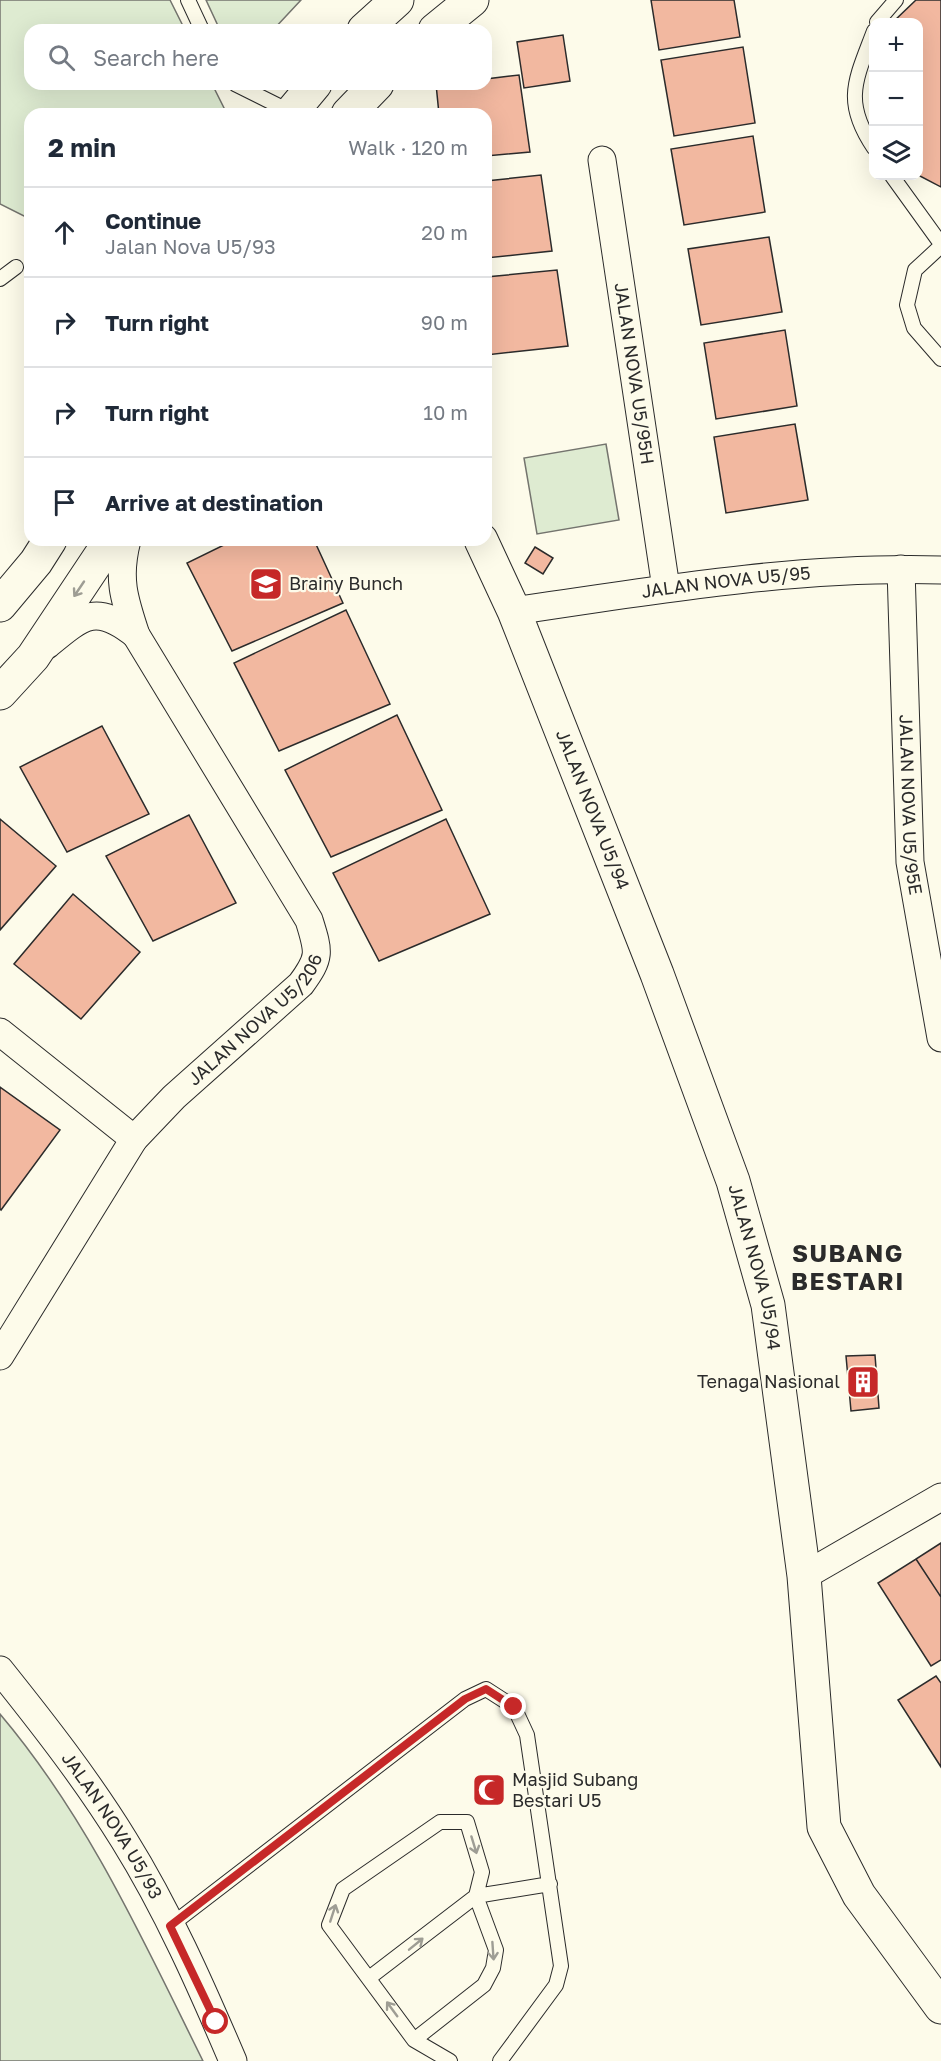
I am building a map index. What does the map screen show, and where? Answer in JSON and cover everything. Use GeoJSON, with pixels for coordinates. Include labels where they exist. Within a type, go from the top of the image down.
{"type":"FeatureCollection","features":[{"type":"Feature","properties":{"kind":"street"},"geometry":{"type":"LineString","coordinates":[[371,24],[397,0]]}},
{"type":"Feature","properties":{"kind":"street"},"geometry":{"type":"LineString","coordinates":[[442,24],[472,0]]}},
{"type":"Feature","properties":{"kind":"street"},"geometry":{"type":"LineString","coordinates":[[294,108],[310,90]]}},
{"type":"Feature","properties":{"kind":"street"},"geometry":{"type":"LineString","coordinates":[[354,108],[371,90]]}},
{"type":"Feature","properties":{"kind":"street","name":"JALAN NOVA U5/95H"},"geometry":{"type":"LineString","coordinates":[[602,160],[666,588]]}},
{"type":"Feature","properties":{"kind":"street"},"geometry":{"type":"LineString","coordinates":[[0,605],[36,562],[46,546]]}},
{"type":"Feature","properties":{"kind":"street"},"geometry":{"type":"LineString","coordinates":[[0,693],[33,657],[107,546]]}},
{"type":"Feature","properties":{"kind":"street","name":"JALAN NOVA U5/206"},"geometry":{"type":"LineString","coordinates":[[1,1355],[134,1139],[174,1097],[301,984],[317,962],[315,940],[309,920],[136,635],[123,594],[121,565],[126,546]]}},
{"type":"Feature","properties":{"kind":"street","name":"JALAN NOVA U5/94"},"geometry":{"type":"LineString","coordinates":[[484,546],[514,611],[657,974],[733,1181],[768,1305],[804,1576],[824,1827],[859,1895],[941,2007]]}},
{"type":"Feature","properties":{"kind":"street","name":"JALAN NOVA U5/95"},"geometry":{"type":"LineString","coordinates":[[514,611],[666,588],[805,574],[901,569],[941,570]]}},
{"type":"Feature","properties":{"kind":"street","name":"JALAN NOVA U5/95E"},"geometry":{"type":"LineString","coordinates":[[901,569],[910,862],[941,1038]]}},
{"type":"Feature","properties":{"kind":"street","name":"JALAN NOVA U5/206"},"geometry":{"type":"LineString","coordinates":[[33,657],[74,622],[97,615],[116,620],[136,635]]}},
{"type":"Feature","properties":{"kind":"street"},"geometry":{"type":"LineString","coordinates":[[0,1032],[134,1139]]}},
{"type":"Feature","properties":{"kind":"street"},"geometry":{"type":"LineString","coordinates":[[804,1576],[941,1497]]}},
{"type":"Feature","properties":{"kind":"street","name":"JALAN NOVA U5/93"},"geometry":{"type":"LineString","coordinates":[[0,1670],[61,1745],[125,1840],[170,1926],[232,2061]]}},
{"type":"Feature","properties":{"kind":"lane"},"geometry":{"type":"LineString","coordinates":[[188,0],[199,24]]}},
{"type":"Feature","properties":{"kind":"lane"},"geometry":{"type":"LineString","coordinates":[[880,18],[896,0]]}},
{"type":"Feature","properties":{"kind":"lane"},"geometry":{"type":"LineString","coordinates":[[869,43],[856,80],[854,109],[869,140]]}},
{"type":"Feature","properties":{"kind":"lane"},"geometry":{"type":"LineString","coordinates":[[246,90],[281,108]]}},
{"type":"Feature","properties":{"kind":"lane"},"geometry":{"type":"LineString","coordinates":[[895,180],[941,245],[915,270],[907,305],[914,328],[941,359]]}},
{"type":"Feature","properties":{"kind":"lane"},"geometry":{"type":"LineString","coordinates":[[0,279],[16,267]]}},
{"type":"Feature","properties":{"kind":"lane"},"geometry":{"type":"LineString","coordinates":[[170,1926],[465,1699],[486,1689],[514,1707],[527,1735],[561,1966],[556,1985],[500,2061]]}},
{"type":"Feature","properties":{"kind":"lane"},"geometry":{"type":"LineString","coordinates":[[414,2040],[484,1985],[493,1968],[496,1950],[476,1896],[482,1872],[467,1822],[458,1820],[440,1822],[343,1889],[329,1925],[414,2040],[450,2061]]}},
{"type":"Feature","properties":{"kind":"lane"},"geometry":{"type":"LineString","coordinates":[[369,1978],[476,1896],[550,1884]]}},
{"type":"Feature","properties":{"kind":"green space"},"geometry":{"type":"Polygon","coordinates":[[[0,0],[170,0],[182,24],[24,24],[24,90],[215,90],[224,108],[24,108],[24,216],[0,204],[0,0]]]}},
{"type":"Feature","properties":{"kind":"green space"},"geometry":{"type":"Polygon","coordinates":[[[206,0],[301,0],[279,24],[217,24],[206,0]]]}},
{"type":"Feature","properties":{"kind":"green space"},"geometry":{"type":"Polygon","coordinates":[[[606,444],[619,520],[537,534],[524,458],[606,444]]]}},
{"type":"Feature","properties":{"kind":"green space"},"geometry":{"type":"Polygon","coordinates":[[[0,1714],[32,1754],[87,1838],[136,1925],[203,2061],[0,2061],[0,1714]]]}},
{"type":"Feature","properties":{"kind":"building"},"geometry":{"type":"Polygon","coordinates":[[[651,0],[734,0],[740,37],[659,50],[651,0]]]}},
{"type":"Feature","properties":{"kind":"building"},"geometry":{"type":"Polygon","coordinates":[[[916,0],[941,0],[941,187],[923,178],[923,18],[897,18],[916,0]]]}},
{"type":"Feature","properties":{"kind":"building"},"geometry":{"type":"Polygon","coordinates":[[[563,35],[570,81],[524,88],[517,42],[563,35]]]}},
{"type":"Feature","properties":{"kind":"building"},"geometry":{"type":"Polygon","coordinates":[[[743,47],[755,123],[674,136],[661,60],[743,47]]]}},
{"type":"Feature","properties":{"kind":"building"},"geometry":{"type":"Polygon","coordinates":[[[519,75],[530,152],[492,155],[492,108],[438,108],[437,90],[492,90],[492,78],[519,75]]]}},
{"type":"Feature","properties":{"kind":"building"},"geometry":{"type":"Polygon","coordinates":[[[753,136],[765,212],[684,225],[671,149],[753,136]]]}},
{"type":"Feature","properties":{"kind":"building"},"geometry":{"type":"Polygon","coordinates":[[[541,175],[552,251],[492,257],[492,180],[541,175]]]}},
{"type":"Feature","properties":{"kind":"building"},"geometry":{"type":"Polygon","coordinates":[[[769,237],[782,312],[701,325],[688,249],[769,237]]]}},
{"type":"Feature","properties":{"kind":"building"},"geometry":{"type":"Polygon","coordinates":[[[557,270],[568,346],[492,354],[492,276],[557,270]]]}},
{"type":"Feature","properties":{"kind":"building"},"geometry":{"type":"Polygon","coordinates":[[[785,330],[797,406],[716,419],[704,343],[785,330]]]}},
{"type":"Feature","properties":{"kind":"building"},"geometry":{"type":"Polygon","coordinates":[[[795,424],[808,500],[726,513],[714,437],[795,424]]]}},
{"type":"Feature","properties":{"kind":"building"},"geometry":{"type":"Polygon","coordinates":[[[222,546],[317,546],[343,603],[232,651],[187,563],[222,546]]]}},
{"type":"Feature","properties":{"kind":"building"},"geometry":{"type":"Polygon","coordinates":[[[535,547],[553,558],[543,574],[525,563],[535,547]]]}},
{"type":"Feature","properties":{"kind":"building"},"geometry":{"type":"Polygon","coordinates":[[[346,610],[390,704],[279,751],[234,663],[346,610]]]}},
{"type":"Feature","properties":{"kind":"building"},"geometry":{"type":"Polygon","coordinates":[[[397,715],[442,810],[331,857],[285,770],[397,715]]]}},
{"type":"Feature","properties":{"kind":"building"},"geometry":{"type":"Polygon","coordinates":[[[102,726],[149,814],[67,852],[20,767],[102,726]]]}},
{"type":"Feature","properties":{"kind":"building"},"geometry":{"type":"Polygon","coordinates":[[[189,815],[236,903],[153,941],[106,856],[189,815]]]}},
{"type":"Feature","properties":{"kind":"building"},"geometry":{"type":"Polygon","coordinates":[[[0,819],[56,866],[0,930],[0,819]]]}},
{"type":"Feature","properties":{"kind":"building"},"geometry":{"type":"Polygon","coordinates":[[[446,819],[490,914],[379,961],[333,873],[446,819]]]}},
{"type":"Feature","properties":{"kind":"building"},"geometry":{"type":"Polygon","coordinates":[[[73,894],[140,952],[81,1019],[14,964],[73,894]]]}},
{"type":"Feature","properties":{"kind":"building"},"geometry":{"type":"Polygon","coordinates":[[[0,1087],[60,1130],[1,1210],[0,1209],[0,1087]]]}},
{"type":"Feature","properties":{"kind":"building","name":"Tenaga Nasional"},"geometry":{"type":"Polygon","coordinates":[[[875,1355],[879,1408],[851,1411],[846,1356],[875,1355]]]}},
{"type":"Feature","properties":{"kind":"building"},"geometry":{"type":"Polygon","coordinates":[[[941,1543],[941,1597],[916,1559],[941,1543]]]}},
{"type":"Feature","properties":{"kind":"building"},"geometry":{"type":"Polygon","coordinates":[[[916,1559],[941,1597],[941,1660],[931,1666],[878,1583],[916,1559]]]}},
{"type":"Feature","properties":{"kind":"building"},"geometry":{"type":"Polygon","coordinates":[[[936,1676],[941,1683],[941,1767],[898,1700],[936,1676]]]}},
{"type":"Feature","properties":{"kind":"place","name":"Brainy Bunch"},"geometry":{"type":"Point","coordinates":[266,584]}},
{"type":"Feature","properties":{"kind":"place","name":"Tenaga Nasional"},"geometry":{"type":"Point","coordinates":[863,1382]}},
{"type":"Feature","properties":{"kind":"place","name":"Masjid Subang Bestari U5"},"geometry":{"type":"Point","coordinates":[489,1790]}},
{"type":"Feature","properties":{"kind":"district","name":"SUBANG BESTARI"},"geometry":{"type":"Point","coordinates":[848,1268]}},
{"type":"Feature","properties":{"kind":"route"},"geometry":{"type":"LineString","coordinates":[[216,2022],[170,1926],[465,1699],[486,1689],[514,1707]]}}]}
